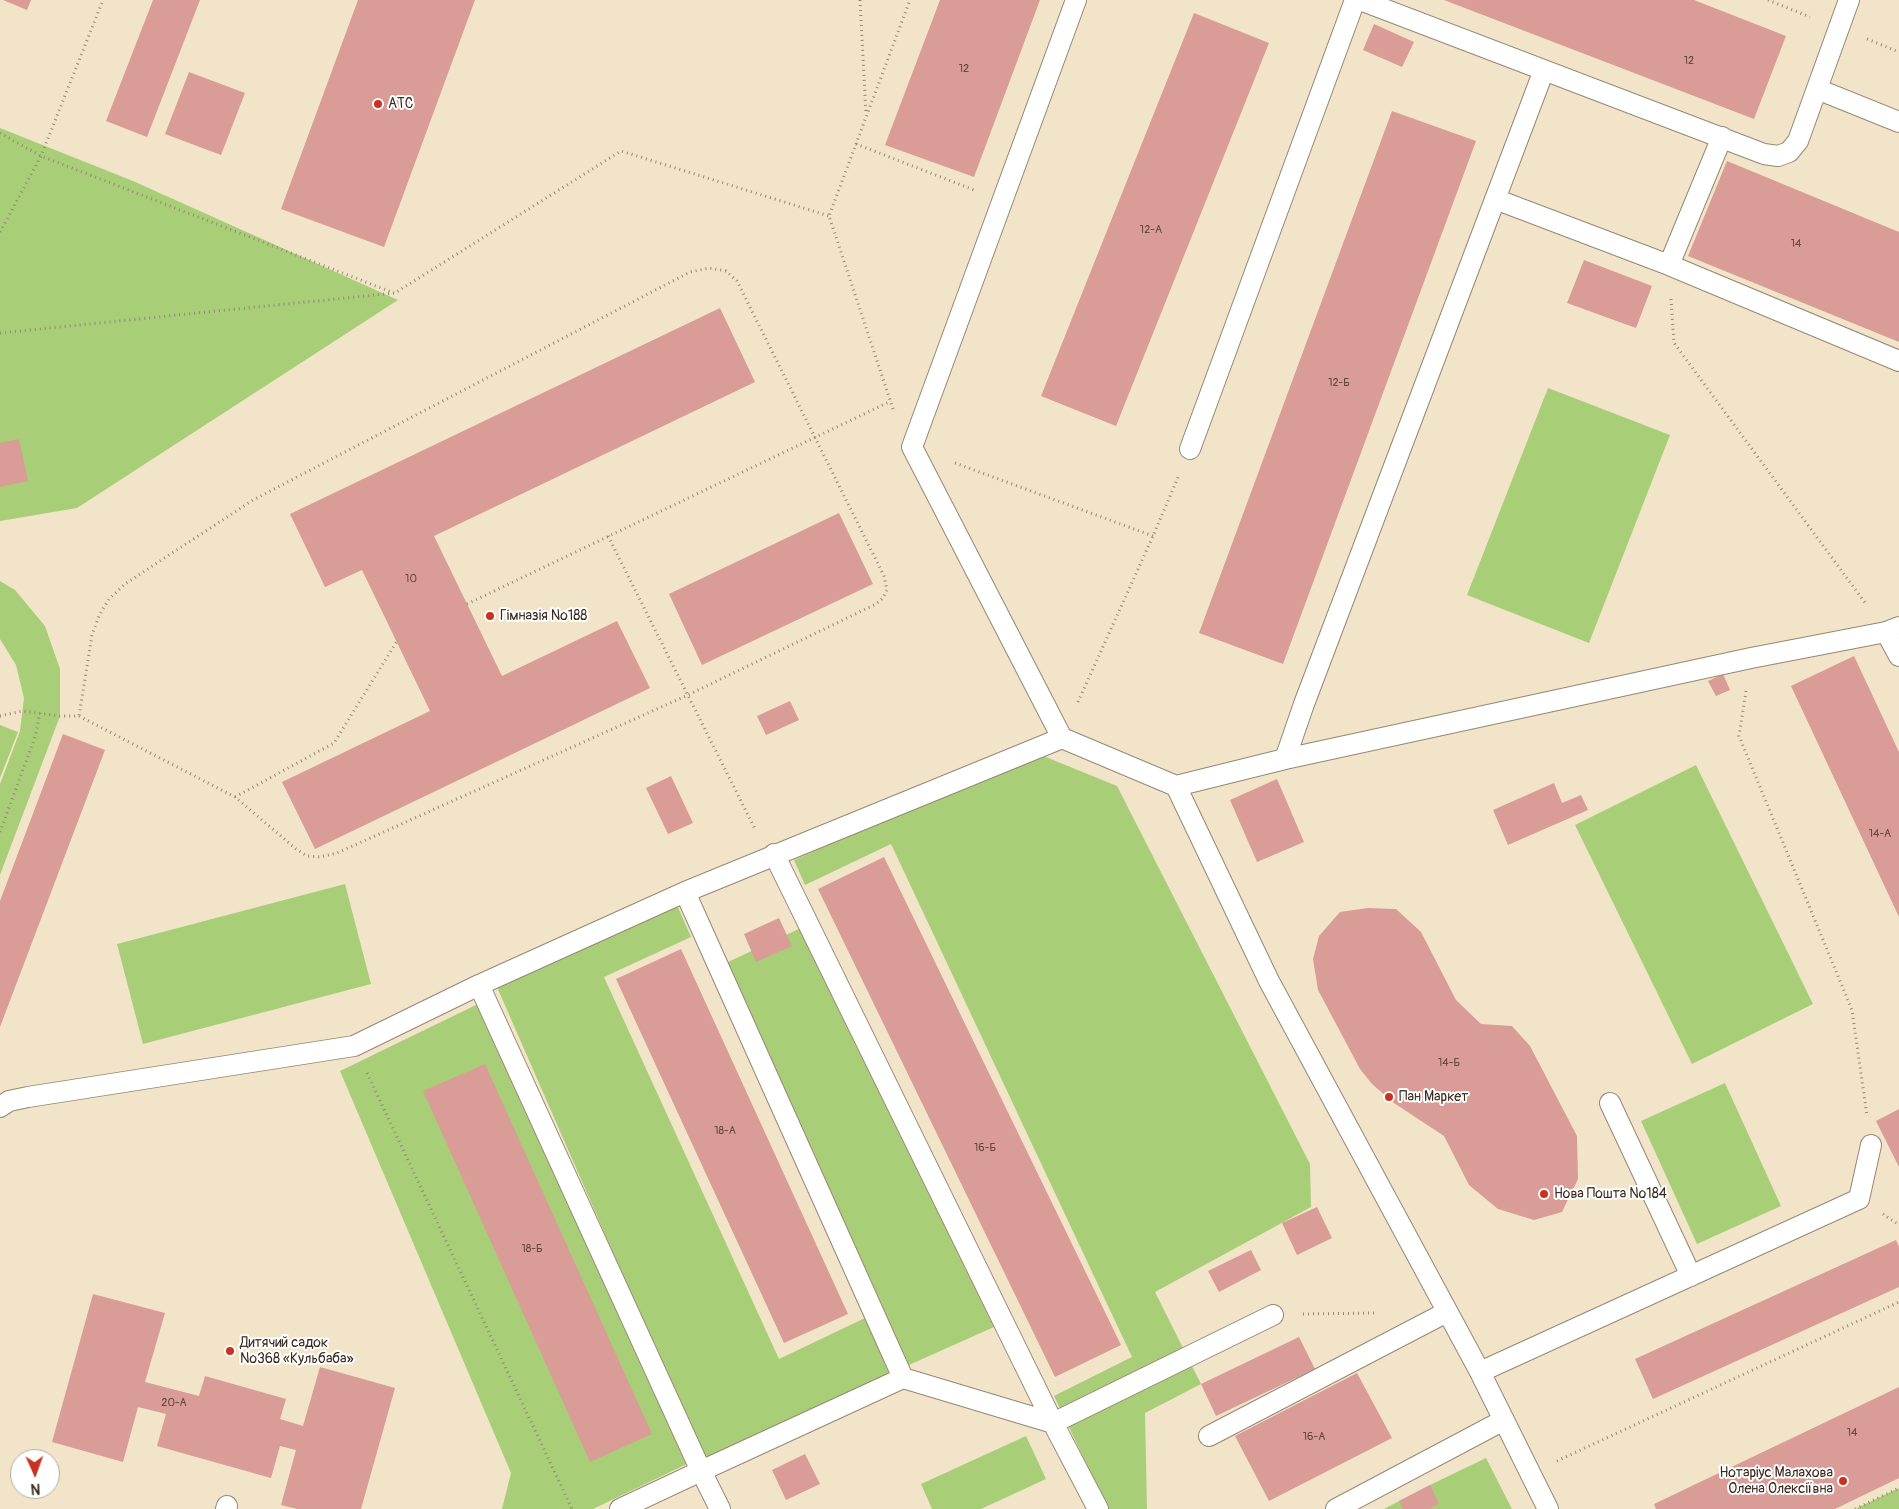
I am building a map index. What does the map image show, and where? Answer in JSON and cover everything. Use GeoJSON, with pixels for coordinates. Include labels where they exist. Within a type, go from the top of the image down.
{"type":"FeatureCollection","features":[{"type":"Feature","properties":{"kind":"lane"},"geometry":{"type":"LineString","coordinates":[[1076,0],[912,447],[1062,738],[1176,786],[1285,759],[1750,658],[1893,630],[1899,656]]}},
{"type":"Feature","properties":{"kind":"lane"},"geometry":{"type":"LineString","coordinates":[[1190,449],[1355,0]]}},
{"type":"Feature","properties":{"kind":"lane"},"geometry":{"type":"LineString","coordinates":[[1360,0],[1764,154],[1778,156],[1790,152],[1798,141],[1849,0]]}},
{"type":"Feature","properties":{"kind":"lane"},"geometry":{"type":"LineString","coordinates":[[1285,759],[1544,70]]}},
{"type":"Feature","properties":{"kind":"lane"},"geometry":{"type":"LineString","coordinates":[[1817,89],[1899,122]]}},
{"type":"Feature","properties":{"kind":"lane"},"geometry":{"type":"LineString","coordinates":[[1669,266],[1722,137]]}},
{"type":"Feature","properties":{"kind":"lane"},"geometry":{"type":"LineString","coordinates":[[1495,200],[1669,266],[1899,361]]}},
{"type":"Feature","properties":{"kind":"lane"},"geometry":{"type":"LineString","coordinates":[[0,1107],[9,1101],[28,1097],[354,1046],[479,985],[685,892],[774,854],[1062,738]]}},
{"type":"Feature","properties":{"kind":"lane"},"geometry":{"type":"LineString","coordinates":[[1176,786],[1269,981],[1480,1372],[1548,1509]]}},
{"type":"Feature","properties":{"kind":"lane"},"geometry":{"type":"LineString","coordinates":[[774,854],[1053,1423],[1098,1509]]}},
{"type":"Feature","properties":{"kind":"lane"},"geometry":{"type":"LineString","coordinates":[[685,892],[903,1378]]}},
{"type":"Feature","properties":{"kind":"lane"},"geometry":{"type":"LineString","coordinates":[[479,985],[720,1509]]}},
{"type":"Feature","properties":{"kind":"lane"},"geometry":{"type":"LineString","coordinates":[[1610,1103],[1691,1276]]}},
{"type":"Feature","properties":{"kind":"lane"},"geometry":{"type":"LineString","coordinates":[[1480,1372],[1860,1199],[1871,1145]]}},
{"type":"Feature","properties":{"kind":"lane"},"geometry":{"type":"LineString","coordinates":[[1208,1436],[1447,1312]]}},
{"type":"Feature","properties":{"kind":"lane"},"geometry":{"type":"LineString","coordinates":[[620,1509],[903,1378],[1053,1423],[1273,1315]]}},
{"type":"Feature","properties":{"kind":"lane"},"geometry":{"type":"LineString","coordinates":[[1336,1509],[1504,1420]]}},
{"type":"Feature","properties":{"kind":"path"},"geometry":{"type":"LineString","coordinates":[[0,232],[41,156],[103,0]]}},
{"type":"Feature","properties":{"kind":"path"},"geometry":{"type":"LineString","coordinates":[[860,0],[866,116]]}},
{"type":"Feature","properties":{"kind":"path"},"geometry":{"type":"LineString","coordinates":[[910,0],[829,216],[889,402],[912,447],[1154,536]]}},
{"type":"Feature","properties":{"kind":"path"},"geometry":{"type":"LineString","coordinates":[[0,133],[41,156],[394,293]]}},
{"type":"Feature","properties":{"kind":"path"},"geometry":{"type":"LineString","coordinates":[[856,144],[1001,201]]}},
{"type":"Feature","properties":{"kind":"path"},"geometry":{"type":"LineString","coordinates":[[0,333],[394,293],[621,151],[829,216]]}},
{"type":"Feature","properties":{"kind":"path"},"geometry":{"type":"LineString","coordinates":[[1669,266],[1674,343],[1893,630]]}},
{"type":"Feature","properties":{"kind":"path"},"geometry":{"type":"LineString","coordinates":[[0,716],[22,711],[79,716],[234,797],[296,849],[308,856],[320,858],[337,853],[688,695],[876,604],[884,598],[887,590],[884,576],[737,281],[726,271],[709,268],[690,272],[253,500],[125,584],[109,599],[99,616],[92,635],[79,716]]}},
{"type":"Feature","properties":{"kind":"path"},"geometry":{"type":"LineString","coordinates":[[467,604],[889,402]]}},
{"type":"Feature","properties":{"kind":"path"},"geometry":{"type":"LineString","coordinates":[[1062,738],[1154,536],[1190,449]]}},
{"type":"Feature","properties":{"kind":"path"},"geometry":{"type":"LineString","coordinates":[[608,536],[764,848],[774,854]]}},
{"type":"Feature","properties":{"kind":"path"},"geometry":{"type":"LineString","coordinates":[[234,797],[334,743],[396,641]]}},
{"type":"Feature","properties":{"kind":"path"},"geometry":{"type":"LineString","coordinates":[[1750,658],[1739,736],[1852,1010],[1871,1145]]}},
{"type":"Feature","properties":{"kind":"path"},"geometry":{"type":"LineString","coordinates":[[0,832],[35,737],[40,714]]}},
{"type":"Feature","properties":{"kind":"path"},"geometry":{"type":"LineString","coordinates":[[354,1046],[572,1509]]}},
{"type":"Feature","properties":{"kind":"path"},"geometry":{"type":"LineString","coordinates":[[1530,1474],[1899,1302]]}},
{"type":"Feature","properties":{"kind":"path"},"geometry":{"type":"LineString","coordinates":[[1273,1315],[1379,1313]]}},
{"type":"Feature","properties":{"kind":"path"},"geometry":{"type":"LineString","coordinates":[[1855,1509],[1899,1488]]}},
{"type":"Feature","properties":{"kind":"green space"},"geometry":{"type":"Polygon","coordinates":[[[0,128],[133,181],[398,300],[77,508],[0,521],[0,128]]]}},
{"type":"Feature","properties":{"kind":"green space"},"geometry":{"type":"Polygon","coordinates":[[[1548,388],[1670,435],[1589,643],[1467,595],[1548,388]]]}},
{"type":"Feature","properties":{"kind":"green space"},"geometry":{"type":"Polygon","coordinates":[[[0,581],[15,590],[45,626],[60,669],[60,716],[0,875],[0,784],[20,731],[24,698],[16,665],[0,639],[0,581]]]}},
{"type":"Feature","properties":{"kind":"green space"},"geometry":{"type":"Polygon","coordinates":[[[0,725],[18,732],[0,778],[0,725]]]}},
{"type":"Feature","properties":{"kind":"green space"},"geometry":{"type":"Polygon","coordinates":[[[1036,753],[1117,786],[1310,1164],[1311,1207],[1155,1292],[1201,1384],[1145,1413],[1147,1509],[1108,1509],[1054,1396],[1132,1357],[891,844],[805,885],[794,860],[1036,753]]]}},
{"type":"Feature","properties":{"kind":"green space"},"geometry":{"type":"Polygon","coordinates":[[[1696,765],[1813,1004],[1692,1064],[1575,825],[1696,765]]]}},
{"type":"Feature","properties":{"kind":"green space"},"geometry":{"type":"Polygon","coordinates":[[[345,884],[371,984],[143,1044],[117,944],[345,884]]]}},
{"type":"Feature","properties":{"kind":"green space"},"geometry":{"type":"Polygon","coordinates":[[[677,905],[691,937],[604,977],[779,1359],[865,1318],[890,1376],[704,1461],[497,987],[677,905]]]}},
{"type":"Feature","properties":{"kind":"green space"},"geometry":{"type":"Polygon","coordinates":[[[801,928],[994,1327],[909,1365],[728,962],[801,928]]]}},
{"type":"Feature","properties":{"kind":"green space"},"geometry":{"type":"Polygon","coordinates":[[[478,1004],[687,1464],[593,1509],[502,1509],[511,1473],[340,1071],[478,1004]]]}},
{"type":"Feature","properties":{"kind":"green space"},"geometry":{"type":"Polygon","coordinates":[[[1725,1083],[1781,1206],[1697,1244],[1641,1121],[1725,1083]]]}},
{"type":"Feature","properties":{"kind":"green space"},"geometry":{"type":"Polygon","coordinates":[[[1026,1436],[1046,1479],[981,1509],[932,1509],[921,1484],[1026,1436]]]}},
{"type":"Feature","properties":{"kind":"green space"},"geometry":{"type":"Polygon","coordinates":[[[1486,1458],[1512,1509],[1384,1509],[1430,1485],[1486,1458]]]}},
{"type":"Feature","properties":{"kind":"green space"},"geometry":{"type":"Polygon","coordinates":[[[1899,1488],[1899,1509],[1855,1509],[1899,1488]]]}},
{"type":"Feature","properties":{"kind":"building"},"geometry":{"type":"Polygon","coordinates":[[[3,0],[31,0],[27,10],[3,0]]]}},
{"type":"Feature","properties":{"kind":"building"},"geometry":{"type":"Polygon","coordinates":[[[153,0],[200,0],[147,137],[106,121],[153,0]]]}},
{"type":"Feature","properties":{"kind":"building","name":"АТС"},"geometry":{"type":"Polygon","coordinates":[[[358,0],[475,0],[384,247],[281,209],[358,0]]]}},
{"type":"Feature","properties":{"kind":"building"},"geometry":{"type":"Polygon","coordinates":[[[940,0],[1040,0],[974,177],[885,145],[940,0]]]}},
{"type":"Feature","properties":{"kind":"building"},"geometry":{"type":"Polygon","coordinates":[[[1444,0],[1694,0],[1786,36],[1754,119],[1444,0]]]}},
{"type":"Feature","properties":{"kind":"building"},"geometry":{"type":"Polygon","coordinates":[[[1194,13],[1269,43],[1116,426],[1041,396],[1194,13]]]}},
{"type":"Feature","properties":{"kind":"building"},"geometry":{"type":"Polygon","coordinates":[[[1374,24],[1414,42],[1402,67],[1363,50],[1374,24]]]}},
{"type":"Feature","properties":{"kind":"building"},"geometry":{"type":"Polygon","coordinates":[[[189,72],[245,93],[221,155],[165,134],[189,72]]]}},
{"type":"Feature","properties":{"kind":"building"},"geometry":{"type":"Polygon","coordinates":[[[1392,111],[1476,141],[1283,664],[1199,633],[1392,111]]]}},
{"type":"Feature","properties":{"kind":"building"},"geometry":{"type":"Polygon","coordinates":[[[1727,161],[1899,232],[1899,342],[1688,256],[1727,161]]]}},
{"type":"Feature","properties":{"kind":"building"},"geometry":{"type":"Polygon","coordinates":[[[1584,260],[1652,286],[1636,328],[1567,303],[1584,260]]]}},
{"type":"Feature","properties":{"kind":"building"},"geometry":{"type":"Polygon","coordinates":[[[720,308],[755,382],[434,536],[502,676],[617,621],[650,688],[315,849],[282,782],[430,711],[362,570],[325,587],[290,514],[720,308]]]}},
{"type":"Feature","properties":{"kind":"building"},"geometry":{"type":"Polygon","coordinates":[[[19,439],[28,481],[0,487],[0,443],[19,439]]]}},
{"type":"Feature","properties":{"kind":"building"},"geometry":{"type":"Polygon","coordinates":[[[839,513],[873,584],[702,665],[669,594],[839,513]]]}},
{"type":"Feature","properties":{"kind":"building"},"geometry":{"type":"Polygon","coordinates":[[[1854,656],[1899,752],[1899,917],[1791,686],[1854,656]]]}},
{"type":"Feature","properties":{"kind":"building"},"geometry":{"type":"Polygon","coordinates":[[[1723,674],[1730,690],[1716,696],[1708,681],[1723,674]]]}},
{"type":"Feature","properties":{"kind":"building"},"geometry":{"type":"Polygon","coordinates":[[[790,701],[799,720],[766,735],[757,716],[790,701]]]}},
{"type":"Feature","properties":{"kind":"building"},"geometry":{"type":"Polygon","coordinates":[[[63,734],[105,750],[0,1027],[0,901],[63,734]]]}},
{"type":"Feature","properties":{"kind":"building"},"geometry":{"type":"Polygon","coordinates":[[[671,776],[693,823],[668,834],[646,788],[671,776]]]}},
{"type":"Feature","properties":{"kind":"building"},"geometry":{"type":"Polygon","coordinates":[[[1277,779],[1304,842],[1257,862],[1230,800],[1277,779]]]}},
{"type":"Feature","properties":{"kind":"building"},"geometry":{"type":"Polygon","coordinates":[[[1554,783],[1562,803],[1581,795],[1588,810],[1508,845],[1493,810],[1554,783]]]}},
{"type":"Feature","properties":{"kind":"building"},"geometry":{"type":"Polygon","coordinates":[[[884,857],[1121,1345],[1055,1377],[818,889],[884,857]]]}},
{"type":"Feature","properties":{"kind":"building"},"geometry":{"type":"Polygon","coordinates":[[[1368,908],[1396,909],[1421,932],[1456,1000],[1481,1024],[1512,1026],[1530,1046],[1577,1136],[1578,1179],[1562,1212],[1534,1220],[1498,1209],[1469,1185],[1444,1136],[1394,1103],[1372,1084],[1360,1069],[1318,990],[1313,959],[1319,936],[1340,912],[1368,908]]]}},
{"type":"Feature","properties":{"kind":"building"},"geometry":{"type":"Polygon","coordinates":[[[779,918],[792,946],[756,962],[744,934],[779,918]]]}},
{"type":"Feature","properties":{"kind":"building"},"geometry":{"type":"Polygon","coordinates":[[[681,949],[848,1314],[784,1343],[616,979],[681,949]]]}},
{"type":"Feature","properties":{"kind":"building"},"geometry":{"type":"Polygon","coordinates":[[[485,1064],[652,1434],[590,1462],[423,1091],[485,1064]]]}},
{"type":"Feature","properties":{"kind":"building"},"geometry":{"type":"Polygon","coordinates":[[[1899,1109],[1899,1167],[1876,1121],[1899,1109]]]}},
{"type":"Feature","properties":{"kind":"building"},"geometry":{"type":"Polygon","coordinates":[[[1317,1207],[1332,1238],[1297,1255],[1282,1223],[1317,1207]]]}},
{"type":"Feature","properties":{"kind":"building"},"geometry":{"type":"Polygon","coordinates":[[[1896,1240],[1899,1247],[1899,1287],[1653,1399],[1635,1359],[1896,1240]]]}},
{"type":"Feature","properties":{"kind":"building"},"geometry":{"type":"Polygon","coordinates":[[[1251,1250],[1261,1270],[1219,1292],[1208,1271],[1251,1250]]]}},
{"type":"Feature","properties":{"kind":"building"},"geometry":{"type":"Polygon","coordinates":[[[93,1294],[165,1313],[145,1382],[199,1396],[205,1376],[286,1399],[280,1419],[303,1426],[320,1367],[395,1388],[361,1509],[297,1509],[281,1505],[296,1450],[280,1446],[271,1478],[157,1446],[166,1414],[138,1407],[123,1462],[52,1442],[93,1294]]]}},
{"type":"Feature","properties":{"kind":"building"},"geometry":{"type":"Polygon","coordinates":[[[1299,1337],[1315,1369],[1216,1416],[1201,1384],[1299,1337]]]}},
{"type":"Feature","properties":{"kind":"building"},"geometry":{"type":"Polygon","coordinates":[[[1357,1373],[1392,1438],[1269,1501],[1235,1436],[1357,1373]]]}},
{"type":"Feature","properties":{"kind":"building"},"geometry":{"type":"Polygon","coordinates":[[[1899,1387],[1899,1478],[1835,1509],[1656,1509],[1654,1504],[1899,1387]]]}},
{"type":"Feature","properties":{"kind":"building"},"geometry":{"type":"Polygon","coordinates":[[[805,1454],[820,1484],[786,1500],[772,1470],[805,1454]]]}},
{"type":"Feature","properties":{"kind":"building"},"geometry":{"type":"Polygon","coordinates":[[[1430,1485],[1439,1504],[1429,1509],[1403,1509],[1399,1501],[1430,1485]]]}},
{"type":"Feature","properties":{"kind":"place","name":"АТС"},"geometry":{"type":"Point","coordinates":[378,104]}},
{"type":"Feature","properties":{"kind":"place","name":"Гімназія №188"},"geometry":{"type":"Point","coordinates":[490,616]}},
{"type":"Feature","properties":{"kind":"place","name":"Пан Маркет"},"geometry":{"type":"Point","coordinates":[1389,1097]}},
{"type":"Feature","properties":{"kind":"place","name":"Нова Пошта №184"},"geometry":{"type":"Point","coordinates":[1544,1194]}},
{"type":"Feature","properties":{"kind":"place","name":"Дитячий садок №368 «Кульбаба»"},"geometry":{"type":"Point","coordinates":[230,1351]}},
{"type":"Feature","properties":{"kind":"place","name":"Нотаріус Малахова Олена Олексіївна"},"geometry":{"type":"Point","coordinates":[1843,1481]}}]}
